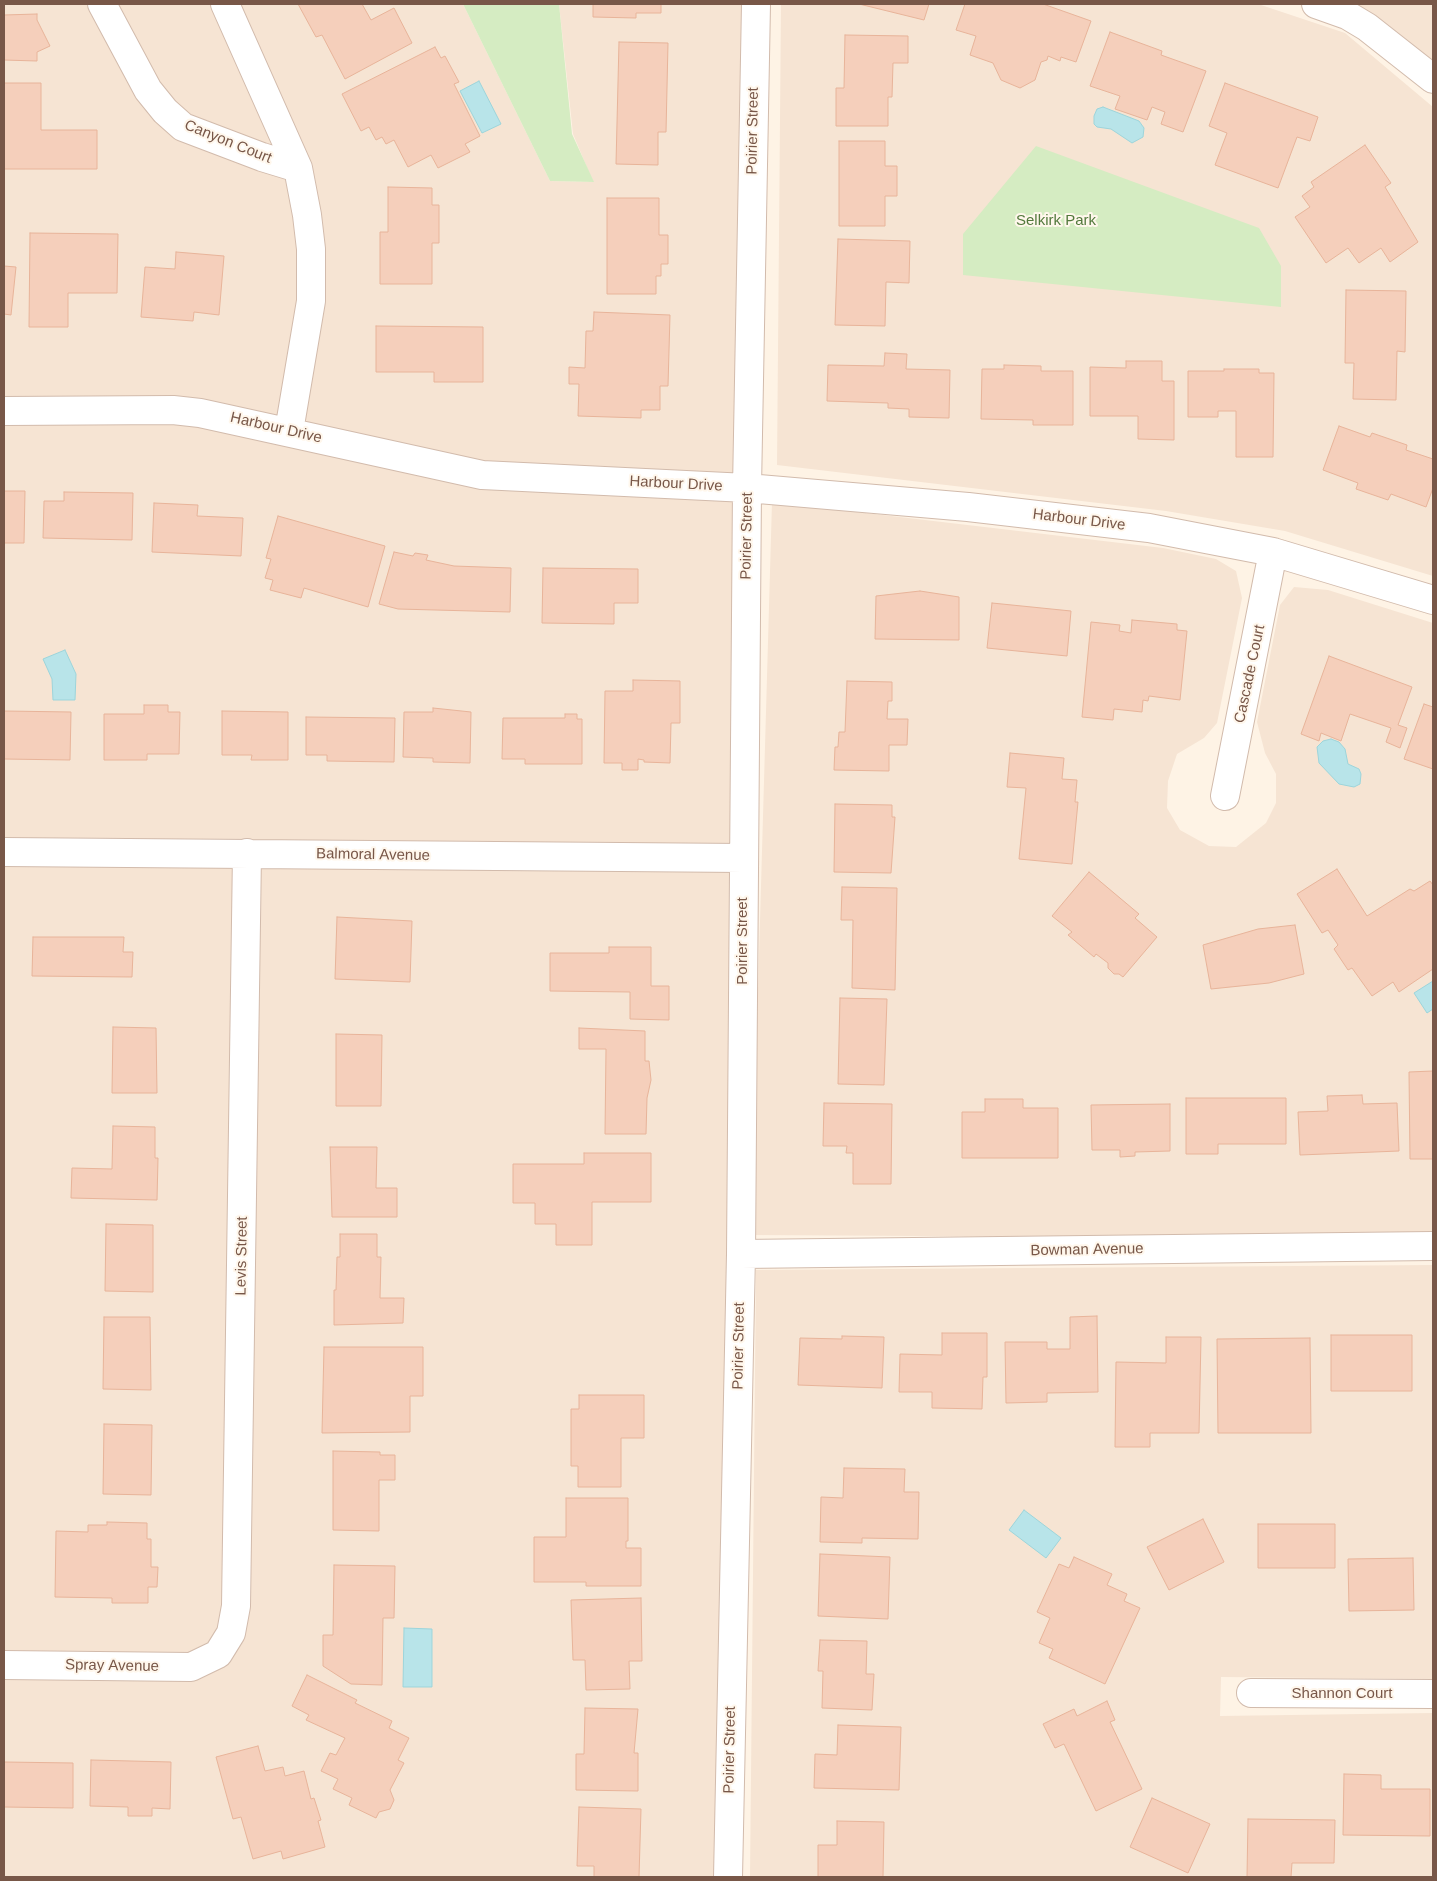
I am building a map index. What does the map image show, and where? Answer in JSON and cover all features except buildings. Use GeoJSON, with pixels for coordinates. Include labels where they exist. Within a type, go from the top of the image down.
{"type":"FeatureCollection","features":[{"type":"Feature","properties":{"kind":"street","name":"Canyon Court"},"geometry":{"type":"LineString","coordinates":[[102,4],[148,90],[165,111],[183,127],[262,157],[298,168]]}},
{"type":"Feature","properties":{"kind":"street","name":"Canyon Court"},"geometry":{"type":"LineString","coordinates":[[225,4],[298,168],[310,240],[311,301],[289,431]]}},
{"type":"Feature","properties":{"kind":"street","name":"Poirier Street"},"geometry":{"type":"LineString","coordinates":[[728,1877],[741,1254],[747,488],[756,4]]}},
{"type":"Feature","properties":{"kind":"street"},"geometry":{"type":"LineString","coordinates":[[1316,4],[1347,15],[1366,27],[1433,79]]}},
{"type":"Feature","properties":{"kind":"street","name":"Harbour Drive"},"geometry":{"type":"LineString","coordinates":[[4,411],[173,410],[224,416],[482,475],[747,488],[968,507],[1149,528],[1274,552],[1433,600]]}},
{"type":"Feature","properties":{"kind":"street","name":"Cascade Court"},"geometry":{"type":"LineString","coordinates":[[1225,796],[1274,552]]}},
{"type":"Feature","properties":{"kind":"street","name":"Balmoral Avenue"},"geometry":{"type":"LineString","coordinates":[[4,852],[743,858]]}},
{"type":"Feature","properties":{"kind":"street","name":"Levis Street"},"geometry":{"type":"LineString","coordinates":[[218,1654],[231,1633],[236,1606],[247,854]]}},
{"type":"Feature","properties":{"kind":"street","name":"Bowman Avenue"},"geometry":{"type":"LineString","coordinates":[[741,1254],[1433,1246]]}},
{"type":"Feature","properties":{"kind":"street","name":"Spray Avenue"},"geometry":{"type":"LineString","coordinates":[[4,1665],[191,1667],[218,1654]]}},
{"type":"Feature","properties":{"kind":"street","name":"Shannon Court"},"geometry":{"type":"LineString","coordinates":[[1252,1693],[1433,1694]]}},
{"type":"Feature","properties":{"kind":"shaded area"},"geometry":{"type":"Polygon","coordinates":[[[4,4],[463,4],[550,181],[593,182],[573,134],[559,4],[745,4],[729,923],[728,1874],[717,1877],[4,1877],[4,4]]]}},
{"type":"Feature","properties":{"kind":"shaded area"},"geometry":{"type":"Polygon","coordinates":[[[781,4],[1258,4],[1345,33],[1433,107],[1433,576],[1285,531],[1166,511],[777,465],[781,4]]]}},
{"type":"Feature","properties":{"kind":"shaded area"},"geometry":{"type":"Polygon","coordinates":[[[1342,4],[1433,4],[1433,72],[1342,4]]]}},
{"type":"Feature","properties":{"kind":"shaded area"},"geometry":{"type":"Polygon","coordinates":[[[772,502],[1163,548],[1216,559],[1236,571],[1242,598],[1217,723],[1204,738],[1177,754],[1168,781],[1167,808],[1180,830],[1209,846],[1236,847],[1266,823],[1276,803],[1276,774],[1265,753],[1257,722],[1280,605],[1294,587],[1328,590],[1433,623],[1433,1239],[751,1235],[772,502]]]}},
{"type":"Feature","properties":{"kind":"shaded area"},"geometry":{"type":"Polygon","coordinates":[[[1433,1265],[1433,1679],[1221,1677],[1220,1716],[1433,1713],[1433,1877],[750,1877],[756,1270],[1433,1265]]]}},
{"type":"Feature","properties":{"kind":"green space"},"geometry":{"type":"Polygon","coordinates":[[[463,4],[559,4],[572,134],[594,182],[550,181],[463,4]]]}},
{"type":"Feature","properties":{"kind":"green space","name":"Selkirk Park"},"geometry":{"type":"Polygon","coordinates":[[[1036,146],[1259,228],[1281,266],[1281,307],[963,275],[963,234],[1036,146]]]}},
{"type":"Feature","properties":{"kind":"water"},"geometry":{"type":"Polygon","coordinates":[[[479,81],[501,124],[482,133],[460,91],[479,81]]]}},
{"type":"Feature","properties":{"kind":"water"},"geometry":{"type":"Polygon","coordinates":[[[1103,107],[1139,121],[1144,128],[1143,137],[1132,143],[1111,129],[1097,127],[1094,124],[1094,116],[1097,109],[1103,107]]]}},
{"type":"Feature","properties":{"kind":"water"},"geometry":{"type":"Polygon","coordinates":[[[65,650],[76,674],[75,700],[53,700],[52,679],[43,659],[65,650]]]}},
{"type":"Feature","properties":{"kind":"water"},"geometry":{"type":"Polygon","coordinates":[[[1331,739],[1339,742],[1345,749],[1348,764],[1359,769],[1361,774],[1360,784],[1354,787],[1339,784],[1319,763],[1317,747],[1323,741],[1331,739]]]}},
{"type":"Feature","properties":{"kind":"water"},"geometry":{"type":"Polygon","coordinates":[[[1433,981],[1433,1009],[1427,1013],[1414,993],[1433,981]]]}},
{"type":"Feature","properties":{"kind":"water"},"geometry":{"type":"Polygon","coordinates":[[[1024,1510],[1061,1538],[1046,1558],[1009,1530],[1024,1510]]]}},
{"type":"Feature","properties":{"kind":"water"},"geometry":{"type":"Polygon","coordinates":[[[404,1628],[432,1629],[432,1687],[403,1687],[404,1628]]]}}]}
